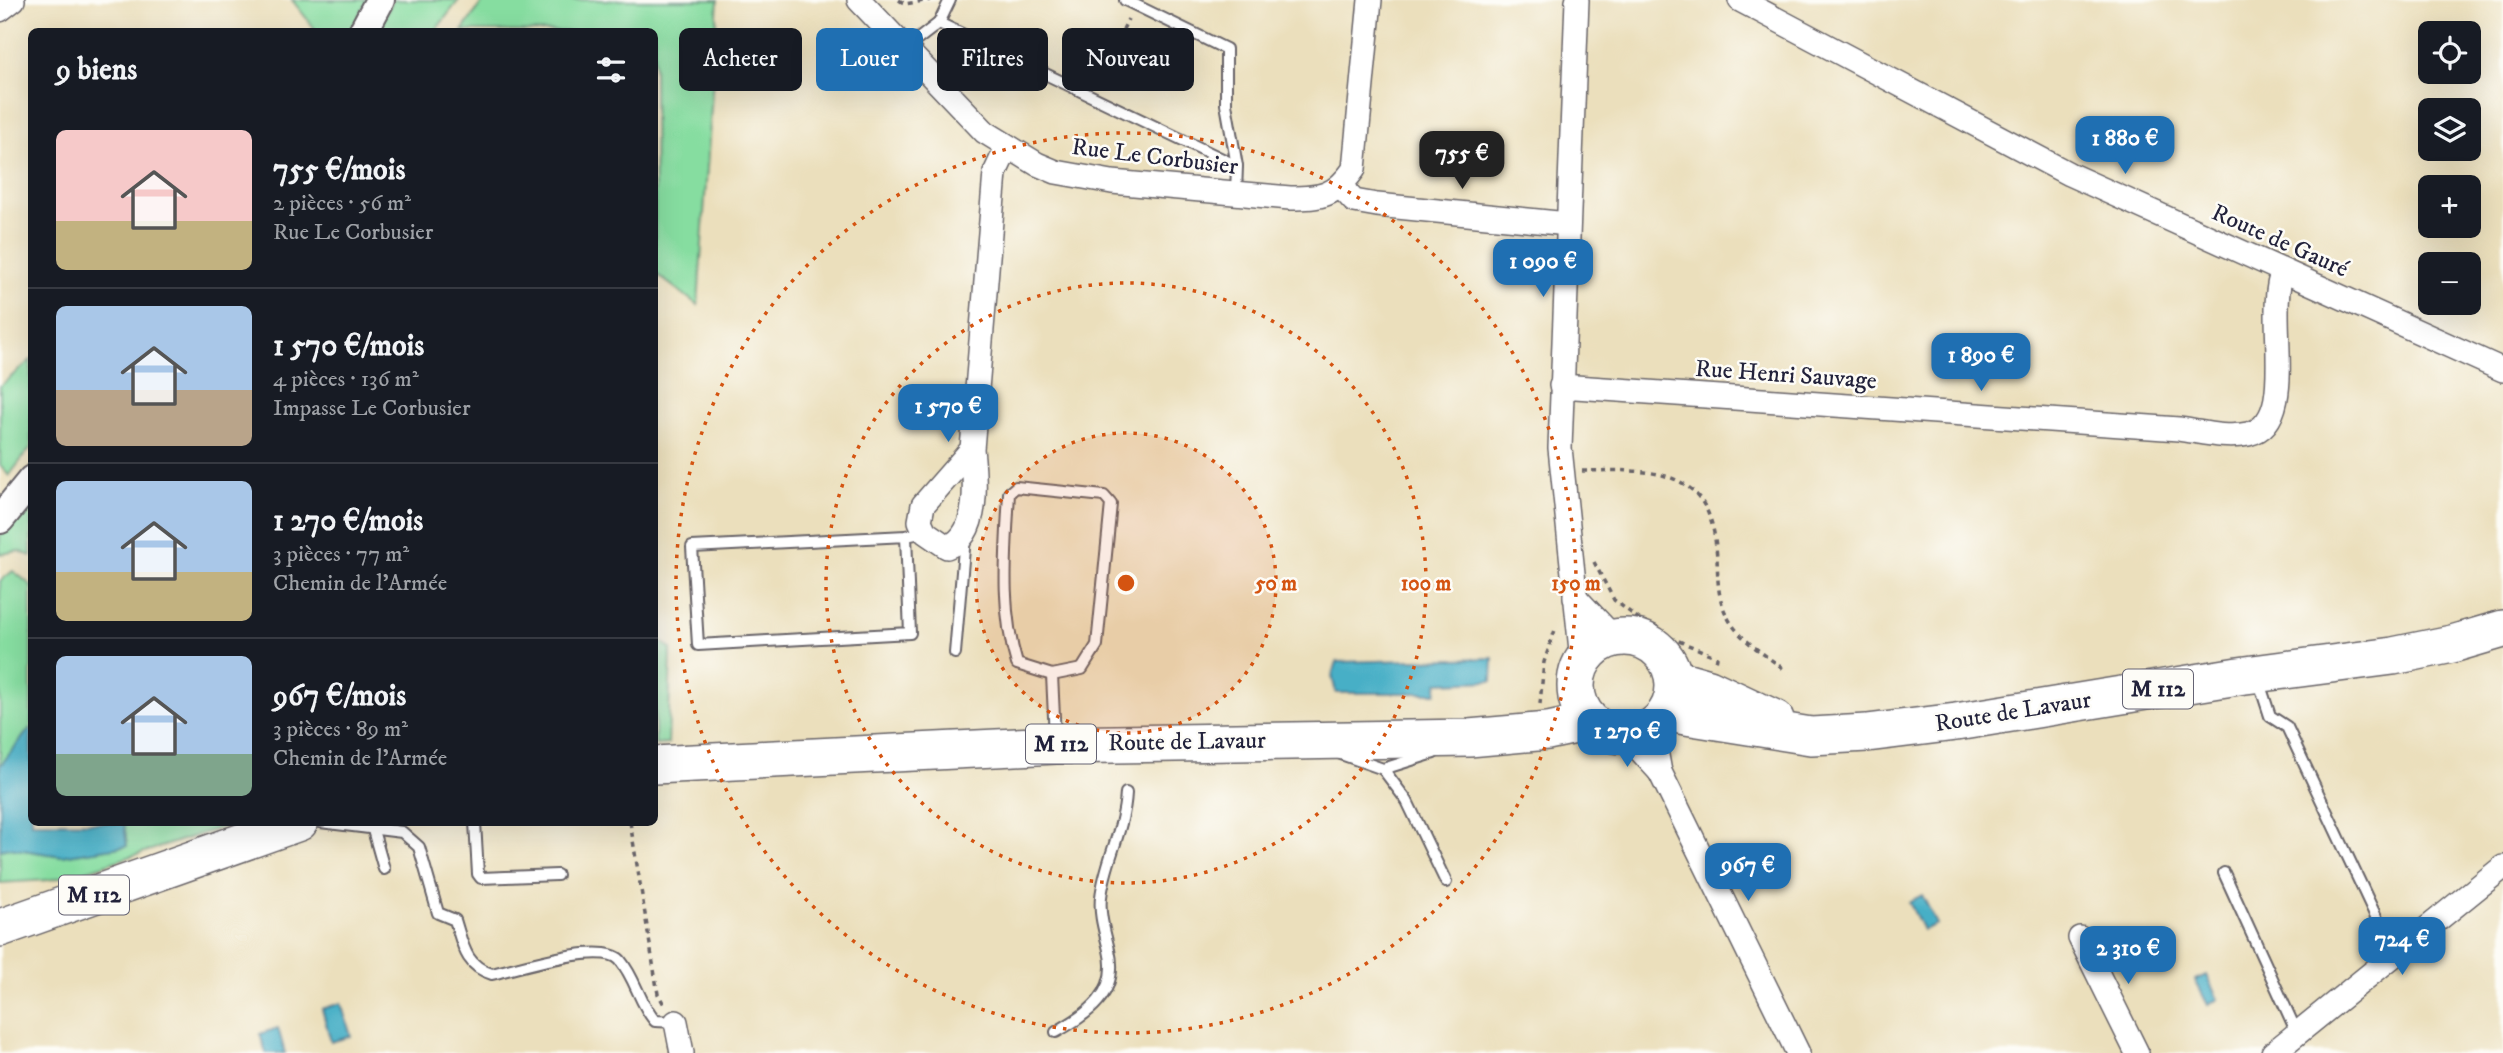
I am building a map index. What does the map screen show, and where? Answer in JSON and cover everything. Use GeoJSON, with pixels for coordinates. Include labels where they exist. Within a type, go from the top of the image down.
{"type":"FeatureCollection","features":[{"type":"Feature","properties":{"kind":"main road","name":"Route de Lavaur"},"geometry":{"type":"LineString","coordinates":[[1649,725],[1811,736],[1956,723],[2256,674],[2393,656],[2452,644],[2503,629]]}},
{"type":"Feature","properties":{"kind":"main road"},"geometry":{"type":"LineString","coordinates":[[1613,637],[1633,637],[1652,644],[1667,659],[1674,678],[1674,696],[1649,725],[1607,733],[1583,692],[1601,642],[1613,637]]}},
{"type":"Feature","properties":{"kind":"main road"},"geometry":{"type":"LineString","coordinates":[[1674,678],[1709,688],[1811,736]]}},
{"type":"Feature","properties":{"kind":"main road","name":"Route de Lavaur"},"geometry":{"type":"LineString","coordinates":[[658,765],[1056,745],[1461,738],[1583,692]]}},
{"type":"Feature","properties":{"kind":"main road","name":"M 112"},"geometry":{"type":"LineString","coordinates":[[0,928],[187,859],[287,826]]}},
{"type":"Feature","properties":{"kind":"main road","name":"M 112"},"geometry":{"type":"LineString","coordinates":[[0,902],[187,859]]}},
{"type":"Feature","properties":{"kind":"street"},"geometry":{"type":"LineString","coordinates":[[0,10],[13,0]]}},
{"type":"Feature","properties":{"kind":"street"},"geometry":{"type":"LineString","coordinates":[[365,28],[380,0]]}},
{"type":"Feature","properties":{"kind":"street","name":"Rue Le Corbusier"},"geometry":{"type":"LineString","coordinates":[[859,0],[884,28]]}},
{"type":"Feature","properties":{"kind":"street"},"geometry":{"type":"LineString","coordinates":[[1370,0],[1354,169],[1341,187],[1354,201],[1377,205],[1568,224]]}},
{"type":"Feature","properties":{"kind":"street"},"geometry":{"type":"LineString","coordinates":[[1577,0],[1561,386],[1561,472],[1583,692]]}},
{"type":"Feature","properties":{"kind":"street","name":"Route de Gauré"},"geometry":{"type":"LineString","coordinates":[[1740,0],[2069,174],[2503,370]]}},
{"type":"Feature","properties":{"kind":"street","name":"Rue Le Corbusier"},"geometry":{"type":"LineString","coordinates":[[923,70],[966,114],[1007,147],[1037,164],[1086,178],[1313,198],[1341,187]]}},
{"type":"Feature","properties":{"kind":"street"},"geometry":{"type":"LineString","coordinates":[[972,449],[923,505],[915,534],[947,547],[965,536],[971,517],[974,471],[972,449],[995,173],[1007,147]]}},
{"type":"Feature","properties":{"kind":"street","name":"Rue Henri Sauvage"},"geometry":{"type":"LineString","coordinates":[[1561,386],[2179,429],[2230,436],[2251,433],[2266,422],[2276,407],[2279,390],[2275,302],[2283,271]]}},
{"type":"Feature","properties":{"kind":"street"},"geometry":{"type":"LineString","coordinates":[[0,519],[28,485]]}},
{"type":"Feature","properties":{"kind":"street"},"geometry":{"type":"LineString","coordinates":[[1575,597],[1613,637]]}},
{"type":"Feature","properties":{"kind":"street"},"geometry":{"type":"LineString","coordinates":[[1649,725],[1660,772],[1798,1053]]}},
{"type":"Feature","properties":{"kind":"street"},"geometry":{"type":"LineString","coordinates":[[2273,1053],[2394,956],[2498,881]]}},
{"type":"Feature","properties":{"kind":"street"},"geometry":{"type":"LineString","coordinates":[[2080,938],[2137,1053]]}},
{"type":"Feature","properties":{"kind":"street"},"geometry":{"type":"LineString","coordinates":[[676,1022],[682,1053]]}},
{"type":"Feature","properties":{"kind":"lane"},"geometry":{"type":"LineString","coordinates":[[923,35],[939,23],[950,0]]}},
{"type":"Feature","properties":{"kind":"lane"},"geometry":{"type":"LineString","coordinates":[[1130,2],[1226,49],[1226,104],[1237,166],[1236,192]]}},
{"type":"Feature","properties":{"kind":"lane"},"geometry":{"type":"LineString","coordinates":[[939,23],[1237,166]]}},
{"type":"Feature","properties":{"kind":"lane"},"geometry":{"type":"LineString","coordinates":[[1016,487],[1104,496],[1111,504],[1097,645],[1082,668],[1052,675],[1017,664],[1007,632],[1005,561],[1009,493],[1016,487]]}},
{"type":"Feature","properties":{"kind":"lane"},"geometry":{"type":"LineString","coordinates":[[915,534],[910,633],[698,645],[692,547],[915,534]]}},
{"type":"Feature","properties":{"kind":"lane"},"geometry":{"type":"LineString","coordinates":[[955,653],[965,536]]}},
{"type":"Feature","properties":{"kind":"lane"},"geometry":{"type":"LineString","coordinates":[[2256,674],[2270,716],[2287,727],[2394,956]]}},
{"type":"Feature","properties":{"kind":"lane"},"geometry":{"type":"LineString","coordinates":[[1052,675],[1056,745]]}},
{"type":"Feature","properties":{"kind":"lane"},"geometry":{"type":"LineString","coordinates":[[1306,739],[1374,768],[1383,769],[1440,750],[1461,738]]}},
{"type":"Feature","properties":{"kind":"lane"},"geometry":{"type":"LineString","coordinates":[[1383,769],[1407,801],[1446,882]]}},
{"type":"Feature","properties":{"kind":"lane"},"geometry":{"type":"LineString","coordinates":[[1056,1032],[1091,1012],[1102,998],[1110,971],[1110,954],[1101,921],[1101,899],[1107,866],[1125,819],[1126,793]]}},
{"type":"Feature","properties":{"kind":"lane"},"geometry":{"type":"LineString","coordinates":[[346,826],[402,832],[419,847],[439,912],[455,920],[468,959],[477,970],[492,974],[597,951],[618,957],[633,978],[645,1010],[655,1021],[676,1022]]}},
{"type":"Feature","properties":{"kind":"lane"},"geometry":{"type":"LineString","coordinates":[[475,826],[478,874],[481,878],[557,875]]}},
{"type":"Feature","properties":{"kind":"lane"},"geometry":{"type":"LineString","coordinates":[[373,830],[384,869]]}},
{"type":"Feature","properties":{"kind":"lane"},"geometry":{"type":"LineString","coordinates":[[2224,873],[2297,1033]]}},
{"type":"Feature","properties":{"kind":"path"},"geometry":{"type":"LineString","coordinates":[[899,0],[905,4],[931,0]]}},
{"type":"Feature","properties":{"kind":"path"},"geometry":{"type":"LineString","coordinates":[[1091,96],[1130,2]]}},
{"type":"Feature","properties":{"kind":"path"},"geometry":{"type":"LineString","coordinates":[[1561,472],[1639,471],[1666,474],[1695,493],[1713,518],[1718,595],[1728,619],[1751,645],[1786,671]]}},
{"type":"Feature","properties":{"kind":"path"},"geometry":{"type":"LineString","coordinates":[[1591,557],[1614,600],[1655,631],[1717,657],[1709,688]]}},
{"type":"Feature","properties":{"kind":"path"},"geometry":{"type":"LineString","coordinates":[[632,826],[658,994],[676,1022]]}},
{"type":"Feature","properties":{"kind":"green space"},"geometry":{"type":"Polygon","coordinates":[[[292,0],[367,0],[352,28],[314,28],[292,0]]]}},
{"type":"Feature","properties":{"kind":"green space"},"geometry":{"type":"Polygon","coordinates":[[[393,0],[459,0],[437,28],[379,28],[393,0]]]}},
{"type":"Feature","properties":{"kind":"green space"},"geometry":{"type":"Polygon","coordinates":[[[484,0],[718,0],[716,28],[679,28],[679,91],[712,91],[698,305],[658,275],[658,28],[464,28],[484,0]]]}},
{"type":"Feature","properties":{"kind":"green space"},"geometry":{"type":"Polygon","coordinates":[[[28,363],[28,451],[9,476],[0,465],[0,386],[28,363]]]}},
{"type":"Feature","properties":{"kind":"green space"},"geometry":{"type":"Polygon","coordinates":[[[28,501],[28,555],[19,551],[0,554],[0,536],[28,501]]]}},
{"type":"Feature","properties":{"kind":"green space"},"geometry":{"type":"Polygon","coordinates":[[[13,571],[28,583],[28,731],[0,766],[0,581],[13,571]]]}},
{"type":"Feature","properties":{"kind":"green space"},"geometry":{"type":"Polygon","coordinates":[[[658,639],[671,649],[668,744],[658,745],[658,639]]]}},
{"type":"Feature","properties":{"kind":"green space"},"geometry":{"type":"Polygon","coordinates":[[[124,826],[226,826],[82,872],[49,880],[0,883],[0,850],[9,848],[62,856],[127,846],[124,826]]]}},
{"type":"Feature","properties":{"kind":"water"},"geometry":{"type":"Polygon","coordinates":[[[1493,658],[1492,681],[1438,683],[1436,693],[1336,693],[1332,676],[1337,662],[1493,658]]]}},
{"type":"Feature","properties":{"kind":"water"},"geometry":{"type":"Polygon","coordinates":[[[28,731],[28,826],[124,826],[127,846],[62,856],[9,848],[0,850],[0,766],[28,731]]]}},
{"type":"Feature","properties":{"kind":"water"},"geometry":{"type":"Polygon","coordinates":[[[1922,895],[1937,924],[1923,930],[1909,902],[1922,895]]]}},
{"type":"Feature","properties":{"kind":"water"},"geometry":{"type":"Polygon","coordinates":[[[2206,975],[2218,999],[2208,1005],[2195,980],[2206,975]]]}},
{"type":"Feature","properties":{"kind":"water"},"geometry":{"type":"Polygon","coordinates":[[[341,1003],[351,1036],[331,1042],[322,1009],[341,1003]]]}},
{"type":"Feature","properties":{"kind":"water"},"geometry":{"type":"Polygon","coordinates":[[[278,1028],[285,1053],[266,1053],[260,1034],[278,1028]]]}}]}
